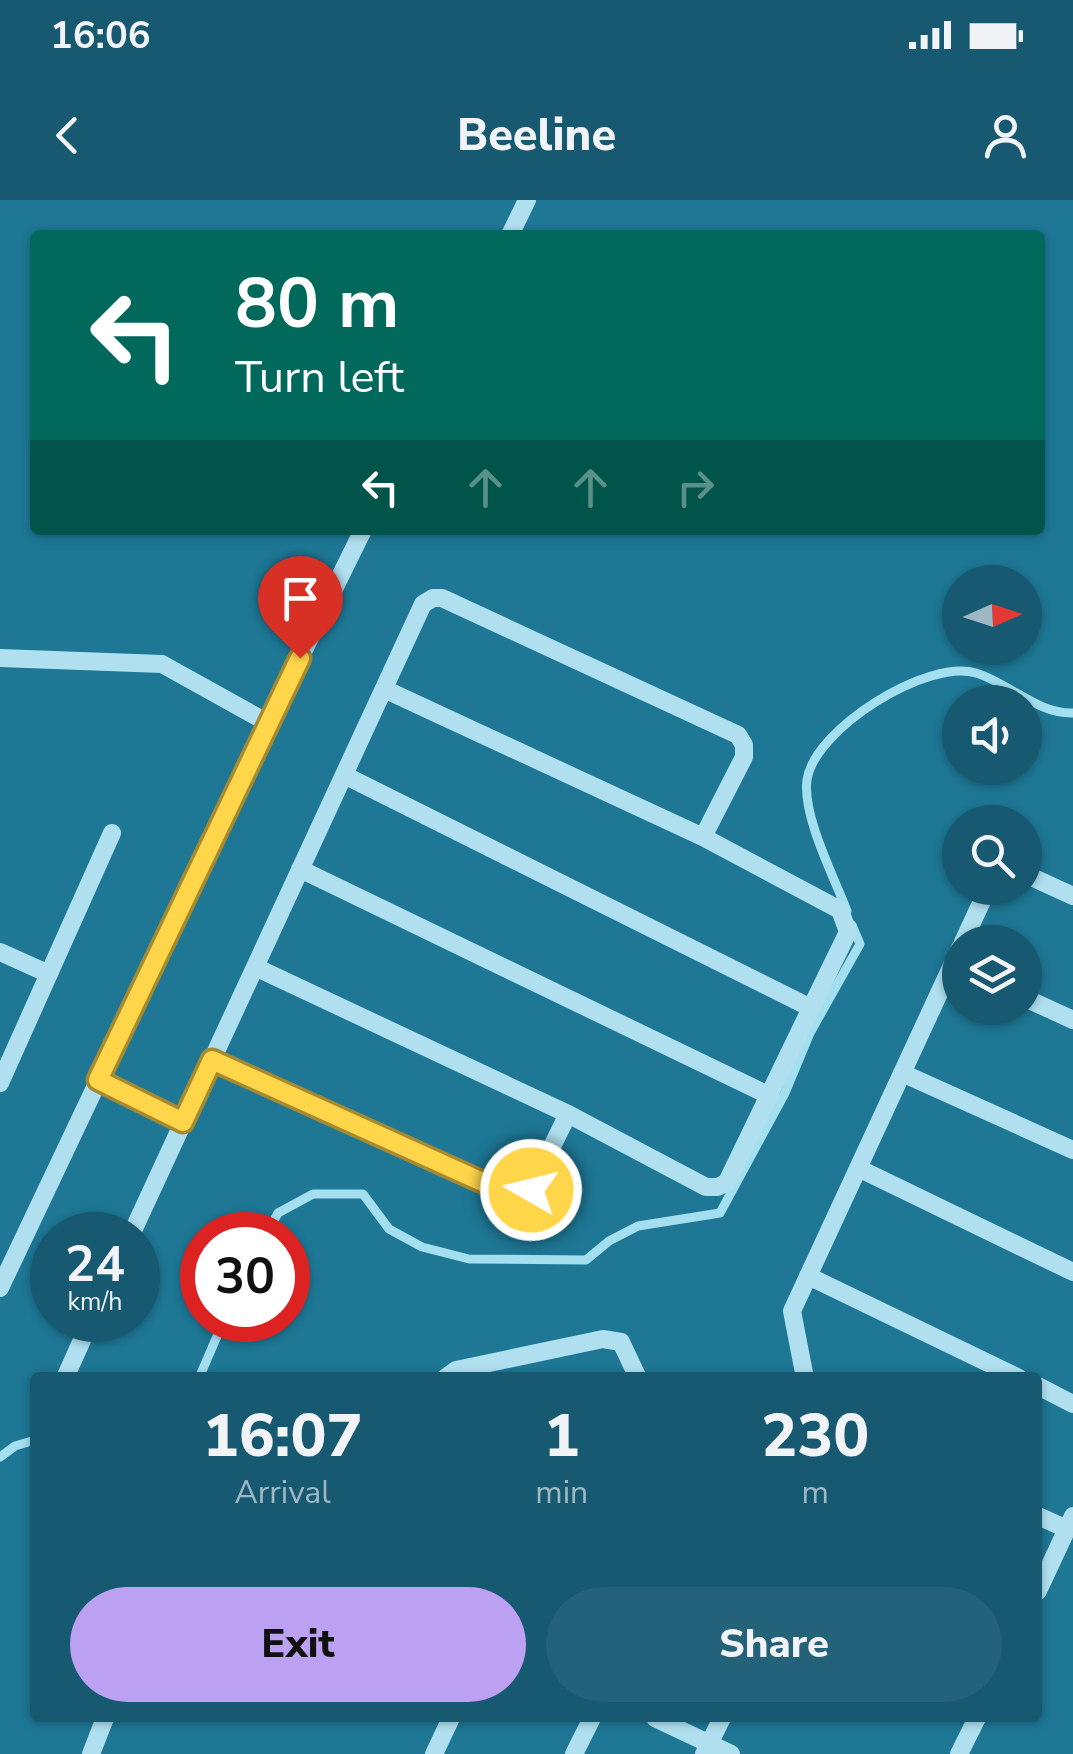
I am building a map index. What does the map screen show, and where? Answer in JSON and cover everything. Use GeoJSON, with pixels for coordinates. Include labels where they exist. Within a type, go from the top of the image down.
{"type":"FeatureCollection","features":[{"type":"Feature","properties":{"kind":"street"},"geometry":{"type":"LineString","coordinates":[[512,230],[527,200]]}},
{"type":"Feature","properties":{"kind":"street"},"geometry":{"type":"LineString","coordinates":[[1,1282],[362,535]]}},
{"type":"Feature","properties":{"kind":"street"},"geometry":{"type":"LineString","coordinates":[[141,1212],[423,604],[442,598],[738,736],[744,745],[744,757],[704,837]]}},
{"type":"Feature","properties":{"kind":"street"},"geometry":{"type":"LineString","coordinates":[[0,658],[162,664],[268,723]]}},
{"type":"Feature","properties":{"kind":"street"},"geometry":{"type":"LineString","coordinates":[[255,967],[568,1114],[706,1187],[718,1187],[727,1182],[848,932],[840,910],[704,837],[384,689]]}},
{"type":"Feature","properties":{"kind":"street"},"geometry":{"type":"LineString","coordinates":[[344,775],[811,1008]]}},
{"type":"Feature","properties":{"kind":"street"},"geometry":{"type":"LineString","coordinates":[[0,1081],[112,833]]}},
{"type":"Feature","properties":{"kind":"street"},"geometry":{"type":"LineString","coordinates":[[300,869],[770,1096]]}},
{"type":"Feature","properties":{"kind":"street"},"geometry":{"type":"LineString","coordinates":[[1042,882],[1073,896]]}},
{"type":"Feature","properties":{"kind":"street"},"geometry":{"type":"LineString","coordinates":[[0,952],[49,974]]}},
{"type":"Feature","properties":{"kind":"street"},"geometry":{"type":"LineString","coordinates":[[804,1372],[792,1311],[942,991]]}},
{"type":"Feature","properties":{"kind":"street"},"geometry":{"type":"LineString","coordinates":[[1042,1006],[1073,1020]]}},
{"type":"Feature","properties":{"kind":"street"},"geometry":{"type":"LineString","coordinates":[[212,1060],[509,1194],[531,1190],[568,1114]]}},
{"type":"Feature","properties":{"kind":"street"},"geometry":{"type":"LineString","coordinates":[[902,1073],[1073,1150]]}},
{"type":"Feature","properties":{"kind":"street"},"geometry":{"type":"LineString","coordinates":[[98,1080],[183,1122]]}},
{"type":"Feature","properties":{"kind":"street"},"geometry":{"type":"LineString","coordinates":[[858,1168],[1073,1272]]}},
{"type":"Feature","properties":{"kind":"street"},"geometry":{"type":"LineString","coordinates":[[808,1276],[1007,1372]]}},
{"type":"Feature","properties":{"kind":"street"},"geometry":{"type":"LineString","coordinates":[[453,1372],[603,1339],[621,1342],[635,1372]]}},
{"type":"Feature","properties":{"kind":"street"},"geometry":{"type":"LineString","coordinates":[[67,1372],[81,1342]]}},
{"type":"Feature","properties":{"kind":"street"},"geometry":{"type":"LineString","coordinates":[[1042,1388],[1073,1404]]}},
{"type":"Feature","properties":{"kind":"street"},"geometry":{"type":"LineString","coordinates":[[1042,1517],[1070,1522],[1042,1582]]}},
{"type":"Feature","properties":{"kind":"street"},"geometry":{"type":"LineString","coordinates":[[91,1754],[104,1722]]}},
{"type":"Feature","properties":{"kind":"street"},"geometry":{"type":"LineString","coordinates":[[434,1754],[449,1722]]}},
{"type":"Feature","properties":{"kind":"street"},"geometry":{"type":"LineString","coordinates":[[574,1754],[590,1722]]}},
{"type":"Feature","properties":{"kind":"street"},"geometry":{"type":"LineString","coordinates":[[662,1722],[706,1749],[731,1754]]}},
{"type":"Feature","properties":{"kind":"street"},"geometry":{"type":"LineString","coordinates":[[706,1749],[720,1722]]}},
{"type":"Feature","properties":{"kind":"street"},"geometry":{"type":"LineString","coordinates":[[960,1754],[975,1722]]}},
{"type":"Feature","properties":{"kind":"waterway"},"geometry":{"type":"LineString","coordinates":[[847,911],[814,828],[807,780],[814,760],[851,720],[903,687],[955,671],[976,673],[1047,709],[1073,713]]}},
{"type":"Feature","properties":{"kind":"waterway"},"geometry":{"type":"LineString","coordinates":[[280,1212],[313,1194],[363,1194],[389,1229],[422,1247],[469,1259],[586,1260],[609,1241],[638,1226],[720,1213],[785,1093],[810,1033],[860,944],[852,925]]}},
{"type":"Feature","properties":{"kind":"waterway"},"geometry":{"type":"LineString","coordinates":[[202,1372],[215,1342]]}},
{"type":"Feature","properties":{"kind":"waterway"},"geometry":{"type":"LineString","coordinates":[[0,1457],[30,1442]]}},
{"type":"Feature","properties":{"kind":"route"},"geometry":{"type":"LineString","coordinates":[[300,658],[98,1080],[183,1122],[212,1060],[509,1194],[531,1190]]}}]}
